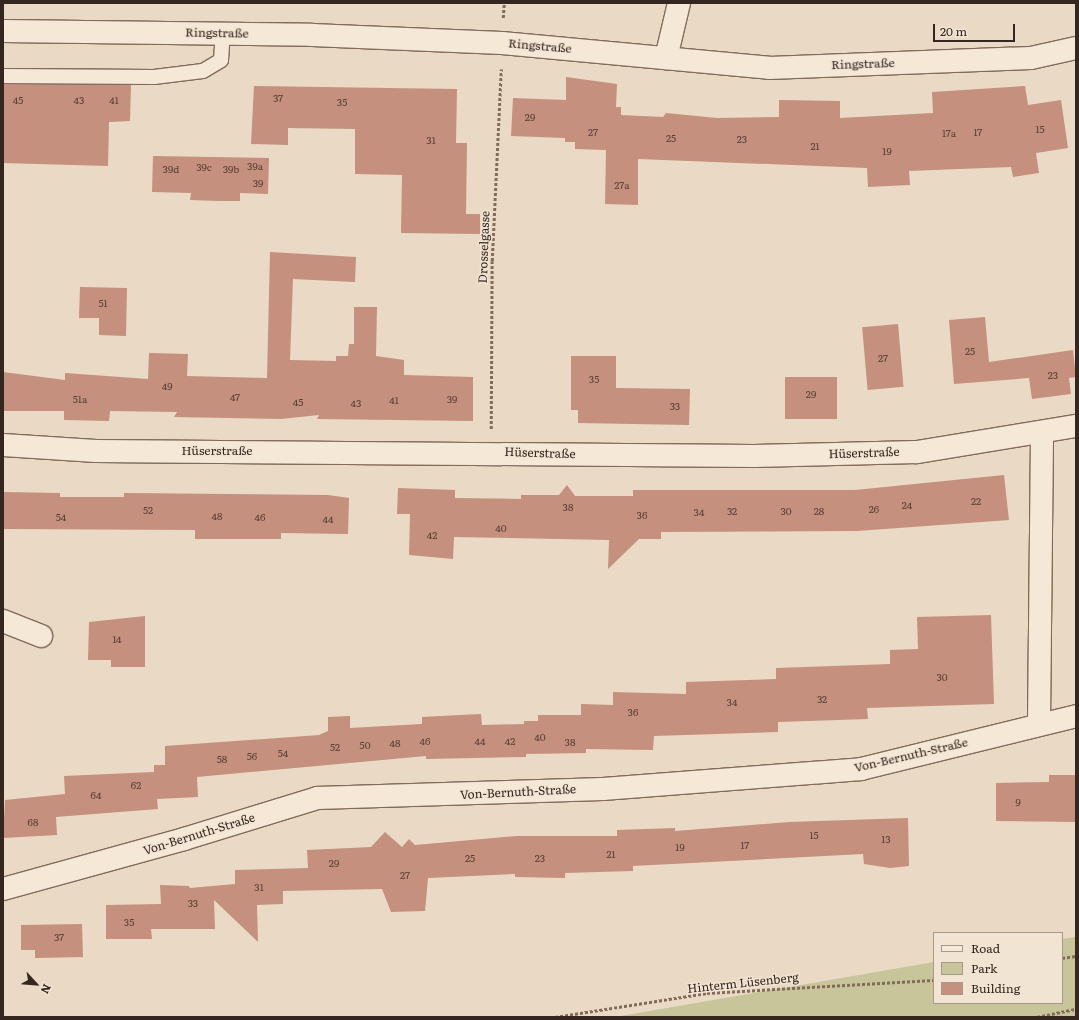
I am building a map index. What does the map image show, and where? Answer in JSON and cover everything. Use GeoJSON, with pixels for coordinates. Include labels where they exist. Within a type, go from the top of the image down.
{"type":"FeatureCollection","features":[{"type":"Feature","properties":{"kind":"street"},"geometry":{"type":"LineString","coordinates":[[666,58],[679,3]]}},
{"type":"Feature","properties":{"kind":"street","name":"Ringstraße"},"geometry":{"type":"LineString","coordinates":[[3,31],[223,34],[502,43],[769,68],[1031,58],[1076,48]]}},
{"type":"Feature","properties":{"kind":"street","name":"Hüserstraße"},"geometry":{"type":"LineString","coordinates":[[3,445],[96,451],[491,452],[754,456],[909,452],[1076,426]]}},
{"type":"Feature","properties":{"kind":"street"},"geometry":{"type":"LineString","coordinates":[[1039,723],[1042,432]]}},
{"type":"Feature","properties":{"kind":"street"},"geometry":{"type":"LineString","coordinates":[[3,621],[41,636]]}},
{"type":"Feature","properties":{"kind":"street","name":"Von-Bernuth-Straße"},"geometry":{"type":"LineString","coordinates":[[3,889],[317,798],[604,789],[861,769],[1039,723],[1076,716]]}},
{"type":"Feature","properties":{"kind":"lane"},"geometry":{"type":"LineString","coordinates":[[3,76],[154,77],[203,71],[221,60],[223,34]]}},
{"type":"Feature","properties":{"kind":"path","name":"Drosselgasse"},"geometry":{"type":"LineString","coordinates":[[491,452],[492,261],[502,43]]}},
{"type":"Feature","properties":{"kind":"path"},"geometry":{"type":"LineString","coordinates":[[1063,958],[1076,956]]}},
{"type":"Feature","properties":{"kind":"path","name":"Hinterm Lüsenberg"},"geometry":{"type":"LineString","coordinates":[[555,1017],[707,993],[933,980]]}},
{"type":"Feature","properties":{"kind":"path"},"geometry":{"type":"LineString","coordinates":[[1037,1017],[1076,1009]]}},
{"type":"Feature","properties":{"kind":"green space"},"geometry":{"type":"Polygon","coordinates":[[[1076,937],[1076,1017],[615,1017],[933,962],[933,1004],[1063,1004],[1063,939],[1076,937]]]}},
{"type":"Feature","properties":{"kind":"building"},"geometry":{"type":"Polygon","coordinates":[[[566,77],[617,84],[616,107],[621,107],[621,115],[663,117],[666,113],[717,118],[779,117],[779,100],[840,101],[840,118],[933,113],[932,92],[1025,86],[1028,105],[1061,100],[1068,148],[1036,153],[1039,173],[1013,177],[1011,167],[909,171],[910,185],[868,187],[867,168],[638,159],[638,205],[605,204],[606,150],[575,149],[575,142],[565,142],[565,138],[511,136],[513,98],[566,100],[566,77]]]}},
{"type":"Feature","properties":{"kind":"building"},"geometry":{"type":"Polygon","coordinates":[[[3,84],[131,85],[130,121],[109,122],[108,166],[3,163],[3,84]]]}},
{"type":"Feature","properties":{"kind":"building"},"geometry":{"type":"Polygon","coordinates":[[[254,86],[457,89],[456,143],[467,143],[466,214],[480,214],[480,234],[401,233],[402,175],[355,174],[355,129],[288,128],[288,145],[251,144],[254,86]]]}},
{"type":"Feature","properties":{"kind":"building"},"geometry":{"type":"Polygon","coordinates":[[[153,156],[269,158],[268,194],[240,193],[240,201],[220,201],[190,200],[191,193],[152,192],[153,156]]]}},
{"type":"Feature","properties":{"kind":"building"},"geometry":{"type":"Polygon","coordinates":[[[270,252],[356,257],[355,282],[293,279],[290,360],[336,361],[336,356],[348,356],[349,344],[354,344],[354,307],[377,307],[376,356],[404,360],[404,375],[473,377],[473,421],[317,419],[319,415],[281,419],[174,417],[177,412],[110,411],[109,421],[64,420],[64,411],[3,411],[3,372],[65,380],[65,373],[148,379],[149,353],[188,354],[187,376],[267,378],[270,252]]]}},
{"type":"Feature","properties":{"kind":"building"},"geometry":{"type":"Polygon","coordinates":[[[80,287],[127,288],[126,336],[99,335],[99,318],[79,318],[80,287]]]}},
{"type":"Feature","properties":{"kind":"building"},"geometry":{"type":"Polygon","coordinates":[[[985,317],[989,362],[1073,350],[1076,377],[1069,378],[1071,394],[1032,399],[1029,378],[954,384],[949,320],[985,317]]]}},
{"type":"Feature","properties":{"kind":"building"},"geometry":{"type":"Polygon","coordinates":[[[898,324],[903,387],[868,390],[862,327],[898,324]]]}},
{"type":"Feature","properties":{"kind":"building"},"geometry":{"type":"Polygon","coordinates":[[[571,356],[616,356],[616,388],[690,389],[689,425],[578,423],[578,410],[571,410],[571,356]]]}},
{"type":"Feature","properties":{"kind":"building"},"geometry":{"type":"Polygon","coordinates":[[[785,377],[837,377],[837,419],[785,419],[785,377]]]}},
{"type":"Feature","properties":{"kind":"building"},"geometry":{"type":"Polygon","coordinates":[[[1004,475],[1009,520],[857,531],[661,532],[661,539],[639,539],[608,569],[609,540],[454,537],[453,559],[409,555],[410,514],[397,514],[398,488],[455,490],[455,498],[521,499],[521,495],[559,495],[567,485],[575,496],[633,496],[633,490],[855,490],[1004,475]]]}},
{"type":"Feature","properties":{"kind":"building"},"geometry":{"type":"Polygon","coordinates":[[[3,492],[60,493],[60,497],[124,497],[124,493],[328,495],[349,498],[348,534],[281,533],[281,539],[195,539],[195,530],[3,529],[3,492]]]}},
{"type":"Feature","properties":{"kind":"building"},"geometry":{"type":"Polygon","coordinates":[[[991,615],[994,704],[867,708],[868,719],[778,722],[778,732],[654,736],[653,750],[586,749],[586,753],[526,754],[526,757],[426,759],[426,756],[197,777],[198,797],[157,799],[158,809],[56,817],[57,835],[3,838],[5,800],[65,794],[64,776],[154,772],[154,765],[165,765],[165,746],[319,735],[328,731],[328,717],[350,716],[350,728],[422,724],[422,717],[481,714],[482,725],[524,724],[524,721],[538,721],[538,715],[581,715],[581,704],[613,705],[613,692],[686,694],[686,682],[776,679],[776,668],[890,664],[890,650],[918,649],[917,617],[991,615]]]}},
{"type":"Feature","properties":{"kind":"building"},"geometry":{"type":"Polygon","coordinates":[[[145,616],[145,667],[111,667],[111,660],[88,660],[89,622],[145,616]]]}},
{"type":"Feature","properties":{"kind":"building"},"geometry":{"type":"Polygon","coordinates":[[[1049,775],[1076,775],[1076,822],[996,821],[996,783],[1049,782],[1049,775]]]}},
{"type":"Feature","properties":{"kind":"building"},"geometry":{"type":"Polygon","coordinates":[[[908,818],[909,866],[890,868],[864,864],[863,854],[633,866],[633,871],[565,873],[565,878],[515,877],[515,874],[428,878],[425,911],[391,912],[382,889],[283,891],[283,904],[257,905],[258,942],[214,900],[215,929],[151,929],[152,939],[106,939],[106,905],[161,904],[160,885],[189,886],[190,888],[235,884],[235,870],[308,868],[307,850],[371,847],[385,832],[402,847],[409,839],[415,845],[517,836],[617,836],[617,830],[675,828],[675,831],[789,822],[908,818]]]}},
{"type":"Feature","properties":{"kind":"building"},"geometry":{"type":"Polygon","coordinates":[[[82,924],[83,957],[35,958],[35,950],[21,950],[21,925],[82,924]]]}}]}
